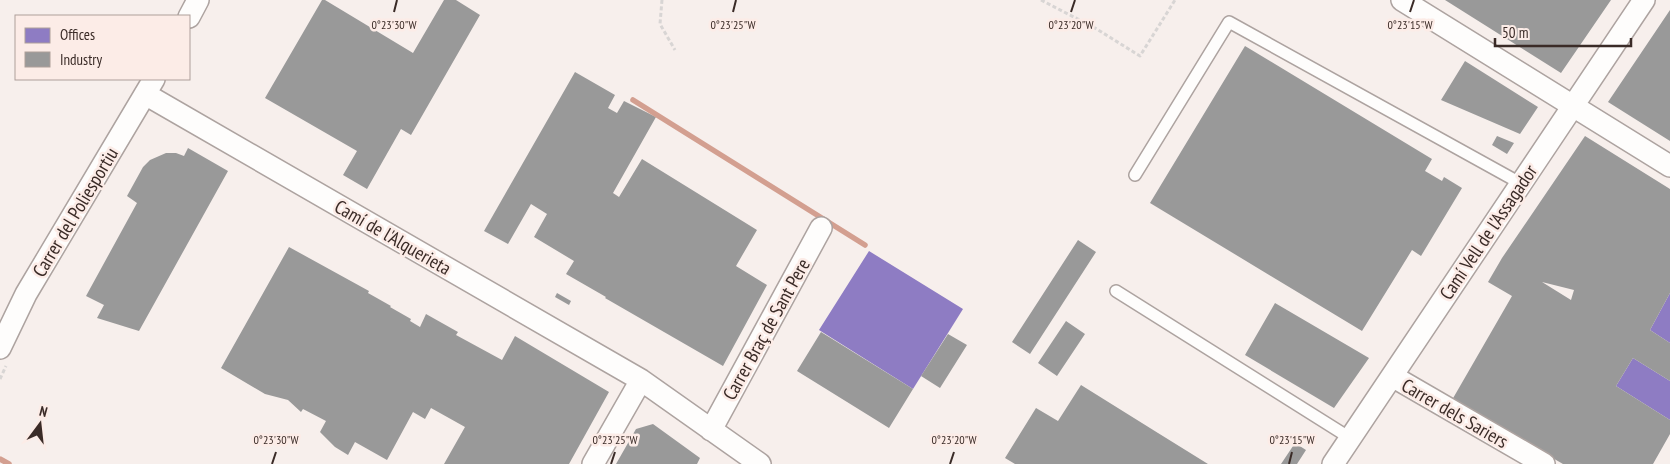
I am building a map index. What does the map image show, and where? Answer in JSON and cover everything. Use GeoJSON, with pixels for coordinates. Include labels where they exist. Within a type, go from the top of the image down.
{"type":"FeatureCollection","features":[{"type":"Feature","properties":{"kind":"street"},"geometry":{"type":"LineString","coordinates":[[190,15],[198,0]]}},
{"type":"Feature","properties":{"kind":"street"},"geometry":{"type":"LineString","coordinates":[[1402,0],[1670,166]]}},
{"type":"Feature","properties":{"kind":"street","name":"Camí Vell de l'Assagador"},"geometry":{"type":"LineString","coordinates":[[1333,464],[1644,0]]}},
{"type":"Feature","properties":{"kind":"street","name":"Carrer del Poliesportiu"},"geometry":{"type":"LineString","coordinates":[[0,348],[26,294],[150,86]]}},
{"type":"Feature","properties":{"kind":"street","name":"Camí de l'Alquerieta"},"geometry":{"type":"LineString","coordinates":[[150,86],[641,380],[760,464]]}},
{"type":"Feature","properties":{"kind":"street","name":"Carrer Braç de Sant Pere"},"geometry":{"type":"LineString","coordinates":[[711,430],[821,228]]}},
{"type":"Feature","properties":{"kind":"street","name":"Carrer dels Sariers"},"geometry":{"type":"LineString","coordinates":[[1392,376],[1544,464]]}},
{"type":"Feature","properties":{"kind":"street"},"geometry":{"type":"LineString","coordinates":[[593,464],[641,380]]}},
{"type":"Feature","properties":{"kind":"lane"},"geometry":{"type":"LineString","coordinates":[[1135,175],[1229,22],[1520,183]]}},
{"type":"Feature","properties":{"kind":"lane"},"geometry":{"type":"LineString","coordinates":[[1116,292],[1350,438]]}},
{"type":"Feature","properties":{"kind":"path"},"geometry":{"type":"LineString","coordinates":[[662,0],[660,24],[675,50]]}},
{"type":"Feature","properties":{"kind":"path"},"geometry":{"type":"LineString","coordinates":[[1041,0],[1095,28],[1140,56],[1175,0]]}},
{"type":"Feature","properties":{"kind":"building: Offices"},"geometry":{"type":"Polygon","coordinates":[[[869,251],[963,309],[913,389],[819,330],[869,251]]]}},
{"type":"Feature","properties":{"kind":"building: Offices"},"geometry":{"type":"Polygon","coordinates":[[[1670,293],[1670,343],[1650,330],[1670,293]]]}},
{"type":"Feature","properties":{"kind":"building: Offices"},"geometry":{"type":"Polygon","coordinates":[[[1633,358],[1670,381],[1670,420],[1616,386],[1633,358]]]}},
{"type":"Feature","properties":{"kind":"building: Industry"},"geometry":{"type":"Polygon","coordinates":[[[322,0],[325,0],[413,53],[444,0],[456,0],[480,15],[411,135],[401,129],[367,189],[343,175],[357,151],[265,98],[322,0]]]}},
{"type":"Feature","properties":{"kind":"building: Industry"},"geometry":{"type":"Polygon","coordinates":[[[1445,0],[1611,0],[1561,73],[1445,0]]]}},
{"type":"Feature","properties":{"kind":"building: Industry"},"geometry":{"type":"Polygon","coordinates":[[[1670,10],[1670,141],[1608,102],[1670,10]]]}},
{"type":"Feature","properties":{"kind":"building: Industry"},"geometry":{"type":"Polygon","coordinates":[[[1245,46],[1432,159],[1425,171],[1442,181],[1444,177],[1462,188],[1421,256],[1412,250],[1362,331],[1150,203],[1245,46]]]}},
{"type":"Feature","properties":{"kind":"building: Industry"},"geometry":{"type":"Polygon","coordinates":[[[1465,61],[1538,107],[1520,134],[1441,100],[1465,61]]]}},
{"type":"Feature","properties":{"kind":"building: Industry"},"geometry":{"type":"Polygon","coordinates":[[[575,72],[615,95],[608,108],[617,113],[624,101],[656,117],[613,193],[619,197],[642,159],[757,230],[736,266],[767,285],[723,366],[566,274],[574,261],[534,237],[547,214],[531,204],[508,244],[484,231],[575,72]]]}},
{"type":"Feature","properties":{"kind":"building: Industry"},"geometry":{"type":"Polygon","coordinates":[[[1497,136],[1514,143],[1507,154],[1492,145],[1497,136]]]}},
{"type":"Feature","properties":{"kind":"building: Industry"},"geometry":{"type":"Polygon","coordinates":[[[1585,136],[1670,189],[1670,293],[1650,330],[1670,343],[1670,381],[1633,358],[1616,386],[1670,420],[1670,434],[1653,464],[1563,464],[1452,400],[1512,296],[1488,282],[1502,258],[1585,136]],[[1542,282],[1571,300],[1574,290],[1542,282]]]}},
{"type":"Feature","properties":{"kind":"building: Industry"},"geometry":{"type":"Polygon","coordinates":[[[188,148],[228,171],[139,331],[97,318],[104,305],[86,296],[137,203],[127,196],[143,167],[150,160],[166,153],[176,153],[184,156],[188,148]]]}},
{"type":"Feature","properties":{"kind":"building: Industry"},"geometry":{"type":"Polygon","coordinates":[[[1078,240],[1096,252],[1030,354],[1012,342],[1078,240]]]}},
{"type":"Feature","properties":{"kind":"building: Industry"},"geometry":{"type":"Polygon","coordinates":[[[289,247],[369,291],[368,293],[411,319],[410,321],[420,327],[426,314],[458,332],[456,335],[502,360],[515,336],[609,392],[569,464],[444,464],[465,427],[431,408],[425,419],[413,412],[387,460],[355,442],[348,455],[335,447],[320,432],[326,421],[303,409],[301,412],[288,400],[265,394],[221,368],[289,247]]]}},
{"type":"Feature","properties":{"kind":"building: Industry"},"geometry":{"type":"Polygon","coordinates":[[[557,293],[571,301],[569,305],[555,297],[557,293]]]}},
{"type":"Feature","properties":{"kind":"building: Industry"},"geometry":{"type":"Polygon","coordinates":[[[1275,303],[1369,358],[1334,408],[1245,355],[1275,303]]]}},
{"type":"Feature","properties":{"kind":"building: Industry"},"geometry":{"type":"Polygon","coordinates":[[[1066,321],[1085,334],[1057,376],[1038,363],[1066,321]]]}},
{"type":"Feature","properties":{"kind":"building: Industry"},"geometry":{"type":"Polygon","coordinates":[[[821,332],[913,389],[889,428],[797,371],[821,332]]]}},
{"type":"Feature","properties":{"kind":"building: Industry"},"geometry":{"type":"Polygon","coordinates":[[[948,334],[967,345],[940,388],[921,376],[948,334]]]}},
{"type":"Feature","properties":{"kind":"building: Industry"},"geometry":{"type":"Polygon","coordinates":[[[1081,385],[1208,464],[1015,464],[1005,458],[1036,408],[1058,421],[1081,385]]]}},
{"type":"Feature","properties":{"kind":"building: Industry"},"geometry":{"type":"Polygon","coordinates":[[[653,424],[700,458],[697,464],[616,464],[636,429],[653,424]]]}},
{"type":"Feature","properties":{"kind":"building: Industry"},"geometry":{"type":"Polygon","coordinates":[[[1295,443],[1306,450],[1297,464],[1281,464],[1295,443]]]}},
{"type":"Feature","properties":{"kind":"waterway"},"geometry":{"type":"LineString","coordinates":[[633,100],[865,245]]}},
{"type":"Feature","properties":{"kind":"waterway"},"geometry":{"type":"LineString","coordinates":[[0,459],[9,464]]}}]}
